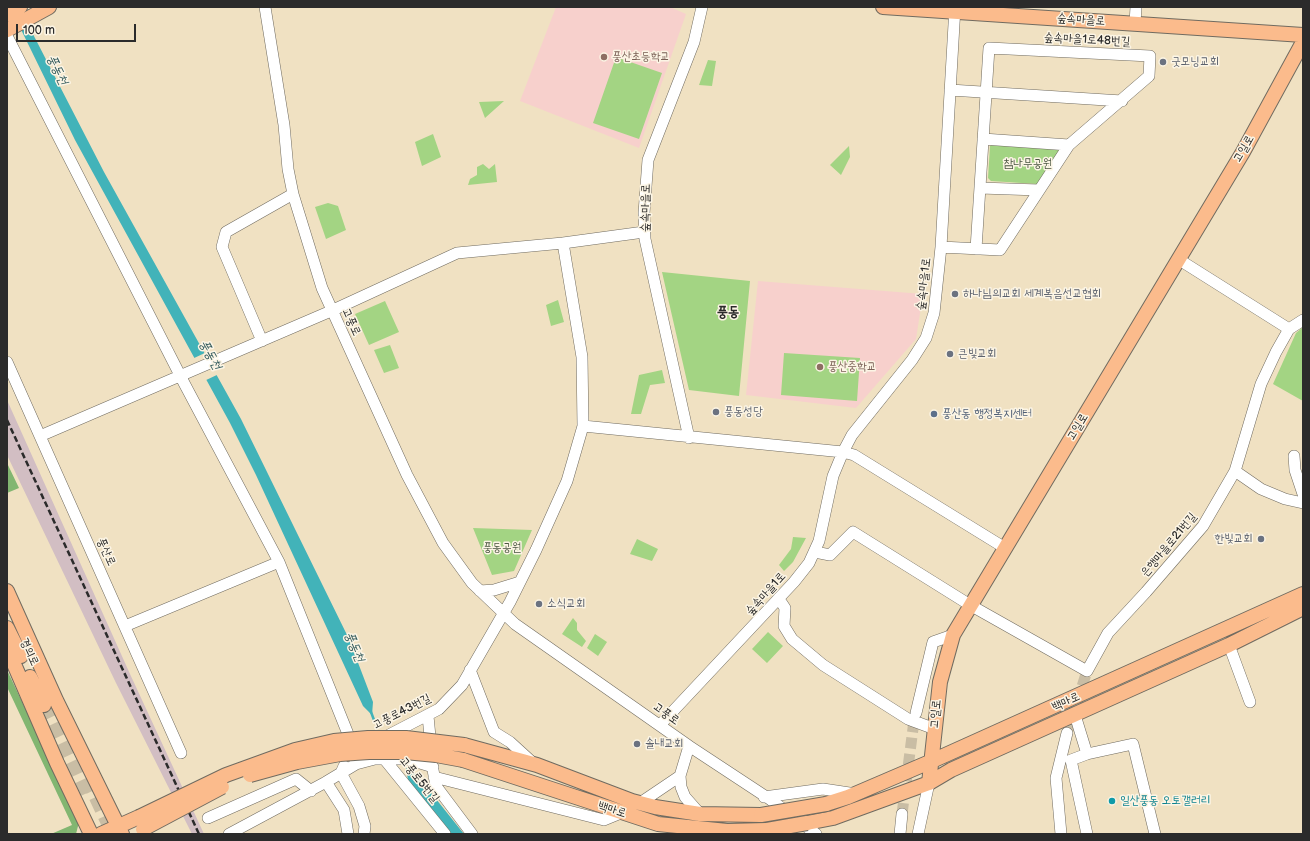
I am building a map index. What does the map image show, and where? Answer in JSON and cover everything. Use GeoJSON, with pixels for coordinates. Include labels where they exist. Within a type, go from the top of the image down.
{"type":"FeatureCollection","features":[{"type":"Feature","properties":{"kind":"main road"},"geometry":{"type":"LineString","coordinates":[[7,14],[20,7]]}},
{"type":"Feature","properties":{"kind":"main road"},"geometry":{"type":"LineString","coordinates":[[8,29],[34,11],[49,7]]}},
{"type":"Feature","properties":{"kind":"main road","name":"숲속마을로"},"geometry":{"type":"LineString","coordinates":[[883,7],[955,9],[1303,35]]}},
{"type":"Feature","properties":{"kind":"main road","name":"고일로"},"geometry":{"type":"LineString","coordinates":[[929,783],[940,682],[953,635],[1243,152],[1303,42]]}},
{"type":"Feature","properties":{"kind":"main road"},"geometry":{"type":"LineString","coordinates":[[7,591],[56,700],[120,830]]}},
{"type":"Feature","properties":{"kind":"main road","name":"백마로"},"geometry":{"type":"LineString","coordinates":[[138,827],[226,775],[295,750],[334,741],[368,738],[406,738],[464,745],[537,765],[640,803],[678,812],[700,814],[761,815],[826,804],[856,794],[932,761],[1303,594]]}},
{"type":"Feature","properties":{"kind":"main road","name":"경의로"},"geometry":{"type":"LineString","coordinates":[[7,604],[48,703],[7,628]]}},
{"type":"Feature","properties":{"kind":"main road","name":"백마로"},"geometry":{"type":"LineString","coordinates":[[138,827],[240,779],[297,762],[340,754],[369,752],[405,752],[436,755],[463,760],[658,824],[727,831],[767,830],[833,818],[929,783],[951,770],[1229,645],[1303,608]]}},
{"type":"Feature","properties":{"kind":"main road"},"geometry":{"type":"LineString","coordinates":[[7,648],[57,764],[91,834]]}},
{"type":"Feature","properties":{"kind":"main road"},"geometry":{"type":"LineString","coordinates":[[101,834],[138,827]]}},
{"type":"Feature","properties":{"kind":"street","name":"고풍로"},"geometry":{"type":"LineString","coordinates":[[265,7],[283,118],[288,169],[293,194],[322,288],[331,311],[414,489],[443,543],[472,583],[515,624],[689,746],[764,796],[816,834]]}},
{"type":"Feature","properties":{"kind":"street","name":"숲속마을로"},"geometry":{"type":"LineString","coordinates":[[689,438],[644,232],[648,160],[694,42],[702,7]]}},
{"type":"Feature","properties":{"kind":"street"},"geometry":{"type":"LineString","coordinates":[[1135,23],[1136,7]]}},
{"type":"Feature","properties":{"kind":"street","name":"숲속마을1로"},"geometry":{"type":"LineString","coordinates":[[660,725],[779,599],[794,582],[815,552],[819,541],[833,476],[843,452],[852,435],[912,360],[926,338],[934,314],[941,247],[955,9]]}},
{"type":"Feature","properties":{"kind":"street"},"geometry":{"type":"LineString","coordinates":[[8,29],[186,375],[278,562],[348,734]]}},
{"type":"Feature","properties":{"kind":"street","name":"숲속마을1로48번길"},"geometry":{"type":"LineString","coordinates":[[941,247],[976,249],[1000,250],[1069,145],[1122,101],[1149,76],[1150,56],[989,48],[976,249]]}},
{"type":"Feature","properties":{"kind":"street"},"geometry":{"type":"LineString","coordinates":[[950,90],[1122,101]]}},
{"type":"Feature","properties":{"kind":"street"},"geometry":{"type":"LineString","coordinates":[[983,139],[1069,145]]}},
{"type":"Feature","properties":{"kind":"street"},"geometry":{"type":"LineString","coordinates":[[980,188],[1039,190]]}},
{"type":"Feature","properties":{"kind":"street"},"geometry":{"type":"LineString","coordinates":[[262,341],[222,247],[226,232],[293,194]]}},
{"type":"Feature","properties":{"kind":"street"},"geometry":{"type":"LineString","coordinates":[[40,436],[186,375],[457,253],[563,243],[644,232]]}},
{"type":"Feature","properties":{"kind":"street"},"geometry":{"type":"LineString","coordinates":[[503,612],[520,582],[567,482],[583,426],[582,356],[563,243]]}},
{"type":"Feature","properties":{"kind":"street"},"geometry":{"type":"LineString","coordinates":[[1178,259],[1289,329],[1303,320]]}},
{"type":"Feature","properties":{"kind":"street","name":"은행마을로21번길"},"geometry":{"type":"LineString","coordinates":[[970,606],[1087,671],[1108,633],[1155,582],[1203,526],[1235,471],[1261,384],[1289,329]]}},
{"type":"Feature","properties":{"kind":"street","name":"풍산로"},"geometry":{"type":"LineString","coordinates":[[7,362],[126,626],[181,753]]}},
{"type":"Feature","properties":{"kind":"street"},"geometry":{"type":"LineString","coordinates":[[583,426],[689,438],[843,452],[854,456],[1005,548]]}},
{"type":"Feature","properties":{"kind":"street"},"geometry":{"type":"LineString","coordinates":[[1294,456],[1296,475],[1303,494]]}},
{"type":"Feature","properties":{"kind":"street"},"geometry":{"type":"LineString","coordinates":[[1235,471],[1261,489],[1285,499],[1303,503]]}},
{"type":"Feature","properties":{"kind":"street"},"geometry":{"type":"LineString","coordinates":[[815,552],[830,555],[853,532],[970,606]]}},
{"type":"Feature","properties":{"kind":"street"},"geometry":{"type":"LineString","coordinates":[[126,626],[278,562]]}},
{"type":"Feature","properties":{"kind":"street"},"geometry":{"type":"LineString","coordinates":[[480,591],[494,590],[520,582]]}},
{"type":"Feature","properties":{"kind":"street"},"geometry":{"type":"LineString","coordinates":[[779,599],[785,608],[784,626],[792,639],[823,665],[935,729]]}},
{"type":"Feature","properties":{"kind":"street","name":"고풍로43번길"},"geometry":{"type":"LineString","coordinates":[[358,741],[378,741],[439,709],[462,685],[503,612]]}},
{"type":"Feature","properties":{"kind":"street"},"geometry":{"type":"LineString","coordinates":[[912,716],[921,692],[933,642],[953,635]]}},
{"type":"Feature","properties":{"kind":"street"},"geometry":{"type":"LineString","coordinates":[[1229,645],[1250,702]]}},
{"type":"Feature","properties":{"kind":"street"},"geometry":{"type":"LineString","coordinates":[[470,670],[494,732],[510,742],[537,765]]}},
{"type":"Feature","properties":{"kind":"street"},"geometry":{"type":"LineString","coordinates":[[1075,715],[1087,754]]}},
{"type":"Feature","properties":{"kind":"street","name":"고풍로5번길"},"geometry":{"type":"LineString","coordinates":[[428,716],[433,772],[436,786],[472,834]]}},
{"type":"Feature","properties":{"kind":"street"},"geometry":{"type":"LineString","coordinates":[[1062,834],[1056,778],[1067,733]]}},
{"type":"Feature","properties":{"kind":"street"},"geometry":{"type":"LineString","coordinates":[[348,754],[340,749],[338,743],[342,737],[348,734],[354,736],[358,741],[356,750],[348,754],[341,773],[359,806],[365,826],[364,834]]}},
{"type":"Feature","properties":{"kind":"street","name":"고풍로5번길"},"geometry":{"type":"LineString","coordinates":[[378,741],[379,750],[384,759],[445,834]]}},
{"type":"Feature","properties":{"kind":"street"},"geometry":{"type":"LineString","coordinates":[[1087,834],[1071,760],[1087,754],[1133,744],[1155,834]]}},
{"type":"Feature","properties":{"kind":"street"},"geometry":{"type":"LineString","coordinates":[[689,746],[680,776],[685,797],[700,814]]}},
{"type":"Feature","properties":{"kind":"street"},"geometry":{"type":"LineString","coordinates":[[229,834],[311,791],[356,764],[375,759],[407,759],[433,772],[604,820],[621,813]]}},
{"type":"Feature","properties":{"kind":"street"},"geometry":{"type":"LineString","coordinates":[[640,803],[680,776]]}},
{"type":"Feature","properties":{"kind":"street"},"geometry":{"type":"LineString","coordinates":[[208,818],[296,780],[311,791]]}},
{"type":"Feature","properties":{"kind":"street"},"geometry":{"type":"LineString","coordinates":[[326,782],[344,810],[348,834]]}},
{"type":"Feature","properties":{"kind":"street","name":"고일로"},"geometry":{"type":"LineString","coordinates":[[918,834],[929,783]]}},
{"type":"Feature","properties":{"kind":"street"},"geometry":{"type":"LineString","coordinates":[[764,796],[823,790],[856,794]]}},
{"type":"Feature","properties":{"kind":"street"},"geometry":{"type":"LineString","coordinates":[[900,834],[902,814]]}},
{"type":"Feature","properties":{"kind":"shaded area","name":"풍산초등학교"},"geometry":{"type":"Polygon","coordinates":[[[556,7],[670,7],[686,14],[639,148],[520,101],[556,7]]]}},
{"type":"Feature","properties":{"kind":"shaded area","name":"풍산중학교"},"geometry":{"type":"Polygon","coordinates":[[[758,281],[923,294],[916,339],[856,408],[746,395],[758,281]]]}},
{"type":"Feature","properties":{"kind":"shaded area"},"geometry":{"type":"Polygon","coordinates":[[[7,400],[130,674],[204,834],[192,834],[116,683],[7,455],[7,400]]]}},
{"type":"Feature","properties":{"kind":"green space"},"geometry":{"type":"Polygon","coordinates":[[[616,57],[662,73],[639,139],[593,123],[616,57]]]}},
{"type":"Feature","properties":{"kind":"green space"},"geometry":{"type":"Polygon","coordinates":[[[708,60],[716,61],[712,86],[699,85],[708,60]]]}},
{"type":"Feature","properties":{"kind":"green space"},"geometry":{"type":"Polygon","coordinates":[[[504,101],[485,118],[479,102],[504,101]]]}},
{"type":"Feature","properties":{"kind":"green space"},"geometry":{"type":"Polygon","coordinates":[[[433,134],[441,157],[422,166],[415,142],[433,134]]]}},
{"type":"Feature","properties":{"kind":"green space","name":"참나무공원"},"geometry":{"type":"Polygon","coordinates":[[[993,143],[1058,146],[1061,151],[1037,184],[991,181],[988,178],[990,146],[993,143]]]}},
{"type":"Feature","properties":{"kind":"green space"},"geometry":{"type":"Polygon","coordinates":[[[849,146],[850,157],[841,175],[830,165],[849,146]]]}},
{"type":"Feature","properties":{"kind":"green space"},"geometry":{"type":"Polygon","coordinates":[[[483,164],[489,169],[495,164],[497,182],[468,185],[470,179],[477,175],[477,167],[483,164]]]}},
{"type":"Feature","properties":{"kind":"green space"},"geometry":{"type":"Polygon","coordinates":[[[328,203],[338,206],[346,230],[326,239],[315,207],[328,203]]]}},
{"type":"Feature","properties":{"kind":"green space"},"geometry":{"type":"Polygon","coordinates":[[[662,272],[750,281],[739,396],[689,390],[662,272]]]}},
{"type":"Feature","properties":{"kind":"green space"},"geometry":{"type":"Polygon","coordinates":[[[558,300],[564,322],[551,326],[546,305],[558,300]]]}},
{"type":"Feature","properties":{"kind":"green space"},"geometry":{"type":"Polygon","coordinates":[[[385,301],[399,332],[369,345],[355,314],[385,301]]]}},
{"type":"Feature","properties":{"kind":"green space"},"geometry":{"type":"Polygon","coordinates":[[[1303,327],[1303,401],[1273,384],[1296,333],[1303,327]]]}},
{"type":"Feature","properties":{"kind":"green space"},"geometry":{"type":"Polygon","coordinates":[[[390,345],[399,368],[384,373],[374,350],[390,345]]]}},
{"type":"Feature","properties":{"kind":"green space"},"geometry":{"type":"Polygon","coordinates":[[[784,353],[860,358],[857,401],[781,395],[784,353]]]}},
{"type":"Feature","properties":{"kind":"green space"},"geometry":{"type":"Polygon","coordinates":[[[662,370],[665,383],[650,385],[641,414],[631,414],[639,375],[662,370]]]}},
{"type":"Feature","properties":{"kind":"green space"},"geometry":{"type":"Polygon","coordinates":[[[7,463],[19,488],[7,493],[7,463]]]}},
{"type":"Feature","properties":{"kind":"green space","name":"풍동공원"},"geometry":{"type":"Polygon","coordinates":[[[473,528],[532,530],[514,571],[492,575],[473,528]]]}},
{"type":"Feature","properties":{"kind":"green space"},"geometry":{"type":"Polygon","coordinates":[[[793,537],[806,538],[793,562],[784,571],[779,565],[791,549],[793,537]]]}},
{"type":"Feature","properties":{"kind":"green space"},"geometry":{"type":"Polygon","coordinates":[[[637,539],[658,549],[652,561],[630,554],[637,539]]]}},
{"type":"Feature","properties":{"kind":"green space"},"geometry":{"type":"Polygon","coordinates":[[[573,618],[577,623],[577,630],[586,641],[582,647],[562,634],[573,618]]]}},
{"type":"Feature","properties":{"kind":"green space"},"geometry":{"type":"Polygon","coordinates":[[[768,632],[783,646],[767,663],[752,649],[768,632]]]}},
{"type":"Feature","properties":{"kind":"green space"},"geometry":{"type":"Polygon","coordinates":[[[595,634],[607,642],[598,656],[587,648],[595,634]]]}},
{"type":"Feature","properties":{"kind":"green space"},"geometry":{"type":"Polygon","coordinates":[[[7,670],[79,822],[76,834],[51,834],[72,825],[7,687],[7,670]]]}},
{"type":"Feature","properties":{"kind":"water"},"geometry":{"type":"Polygon","coordinates":[[[10,7],[19,7],[104,172],[241,419],[349,639],[373,702],[372,715],[363,706],[256,475],[230,423],[75,140],[10,7]]]}},
{"type":"Feature","properties":{"kind":"water"},"geometry":{"type":"Polygon","coordinates":[[[406,768],[416,774],[464,834],[451,834],[408,780],[406,768]]]}},
{"type":"Feature","properties":{"kind":"pier"},"geometry":{"type":"Polygon","coordinates":[[[207,352],[219,374],[204,381],[192,359],[207,352]]]}},
{"type":"Feature","properties":{"kind":"waterway","name":"풍동천"},"geometry":{"type":"LineString","coordinates":[[371,712],[374,720]]}},
{"type":"Feature","properties":{"kind":"tunnel"},"geometry":{"type":"LineString","coordinates":[[1067,733],[1087,671]]}},
{"type":"Feature","properties":{"kind":"tunnel"},"geometry":{"type":"LineString","coordinates":[[44,705],[86,794]]}},
{"type":"Feature","properties":{"kind":"tunnel"},"geometry":{"type":"LineString","coordinates":[[902,814],[915,713]]}},
{"type":"Feature","properties":{"kind":"tunnel"},"geometry":{"type":"LineString","coordinates":[[87,778],[113,834]]}},
{"type":"Feature","properties":{"kind":"railway"},"geometry":{"type":"LineString","coordinates":[[7,420],[199,834]]}},
{"type":"Feature","properties":{"kind":"place","name":"풍산초등학교"},"geometry":{"type":"Point","coordinates":[604,57]}},
{"type":"Feature","properties":{"kind":"place","name":"굿모닝교회"},"geometry":{"type":"Point","coordinates":[1163,62]}},
{"type":"Feature","properties":{"kind":"place","name":"하나님의교회 세계복음선교협회"},"geometry":{"type":"Point","coordinates":[955,294]}},
{"type":"Feature","properties":{"kind":"place","name":"큰빛교회"},"geometry":{"type":"Point","coordinates":[950,354]}},
{"type":"Feature","properties":{"kind":"place","name":"풍산중학교"},"geometry":{"type":"Point","coordinates":[820,367]}},
{"type":"Feature","properties":{"kind":"place","name":"풍동성당"},"geometry":{"type":"Point","coordinates":[716,412]}},
{"type":"Feature","properties":{"kind":"place","name":"풍산동 행정복지센터"},"geometry":{"type":"Point","coordinates":[934,414]}},
{"type":"Feature","properties":{"kind":"place","name":"한빛교회"},"geometry":{"type":"Point","coordinates":[1261,539]}},
{"type":"Feature","properties":{"kind":"place","name":"소식교회"},"geometry":{"type":"Point","coordinates":[539,604]}},
{"type":"Feature","properties":{"kind":"place","name":"솔내교회"},"geometry":{"type":"Point","coordinates":[637,744]}},
{"type":"Feature","properties":{"kind":"place","name":"일산풍동 오토갤러리"},"geometry":{"type":"Point","coordinates":[1112,801]}},
{"type":"Feature","properties":{"kind":"district","name":"풍동"},"geometry":{"type":"Point","coordinates":[728,312]}}]}
